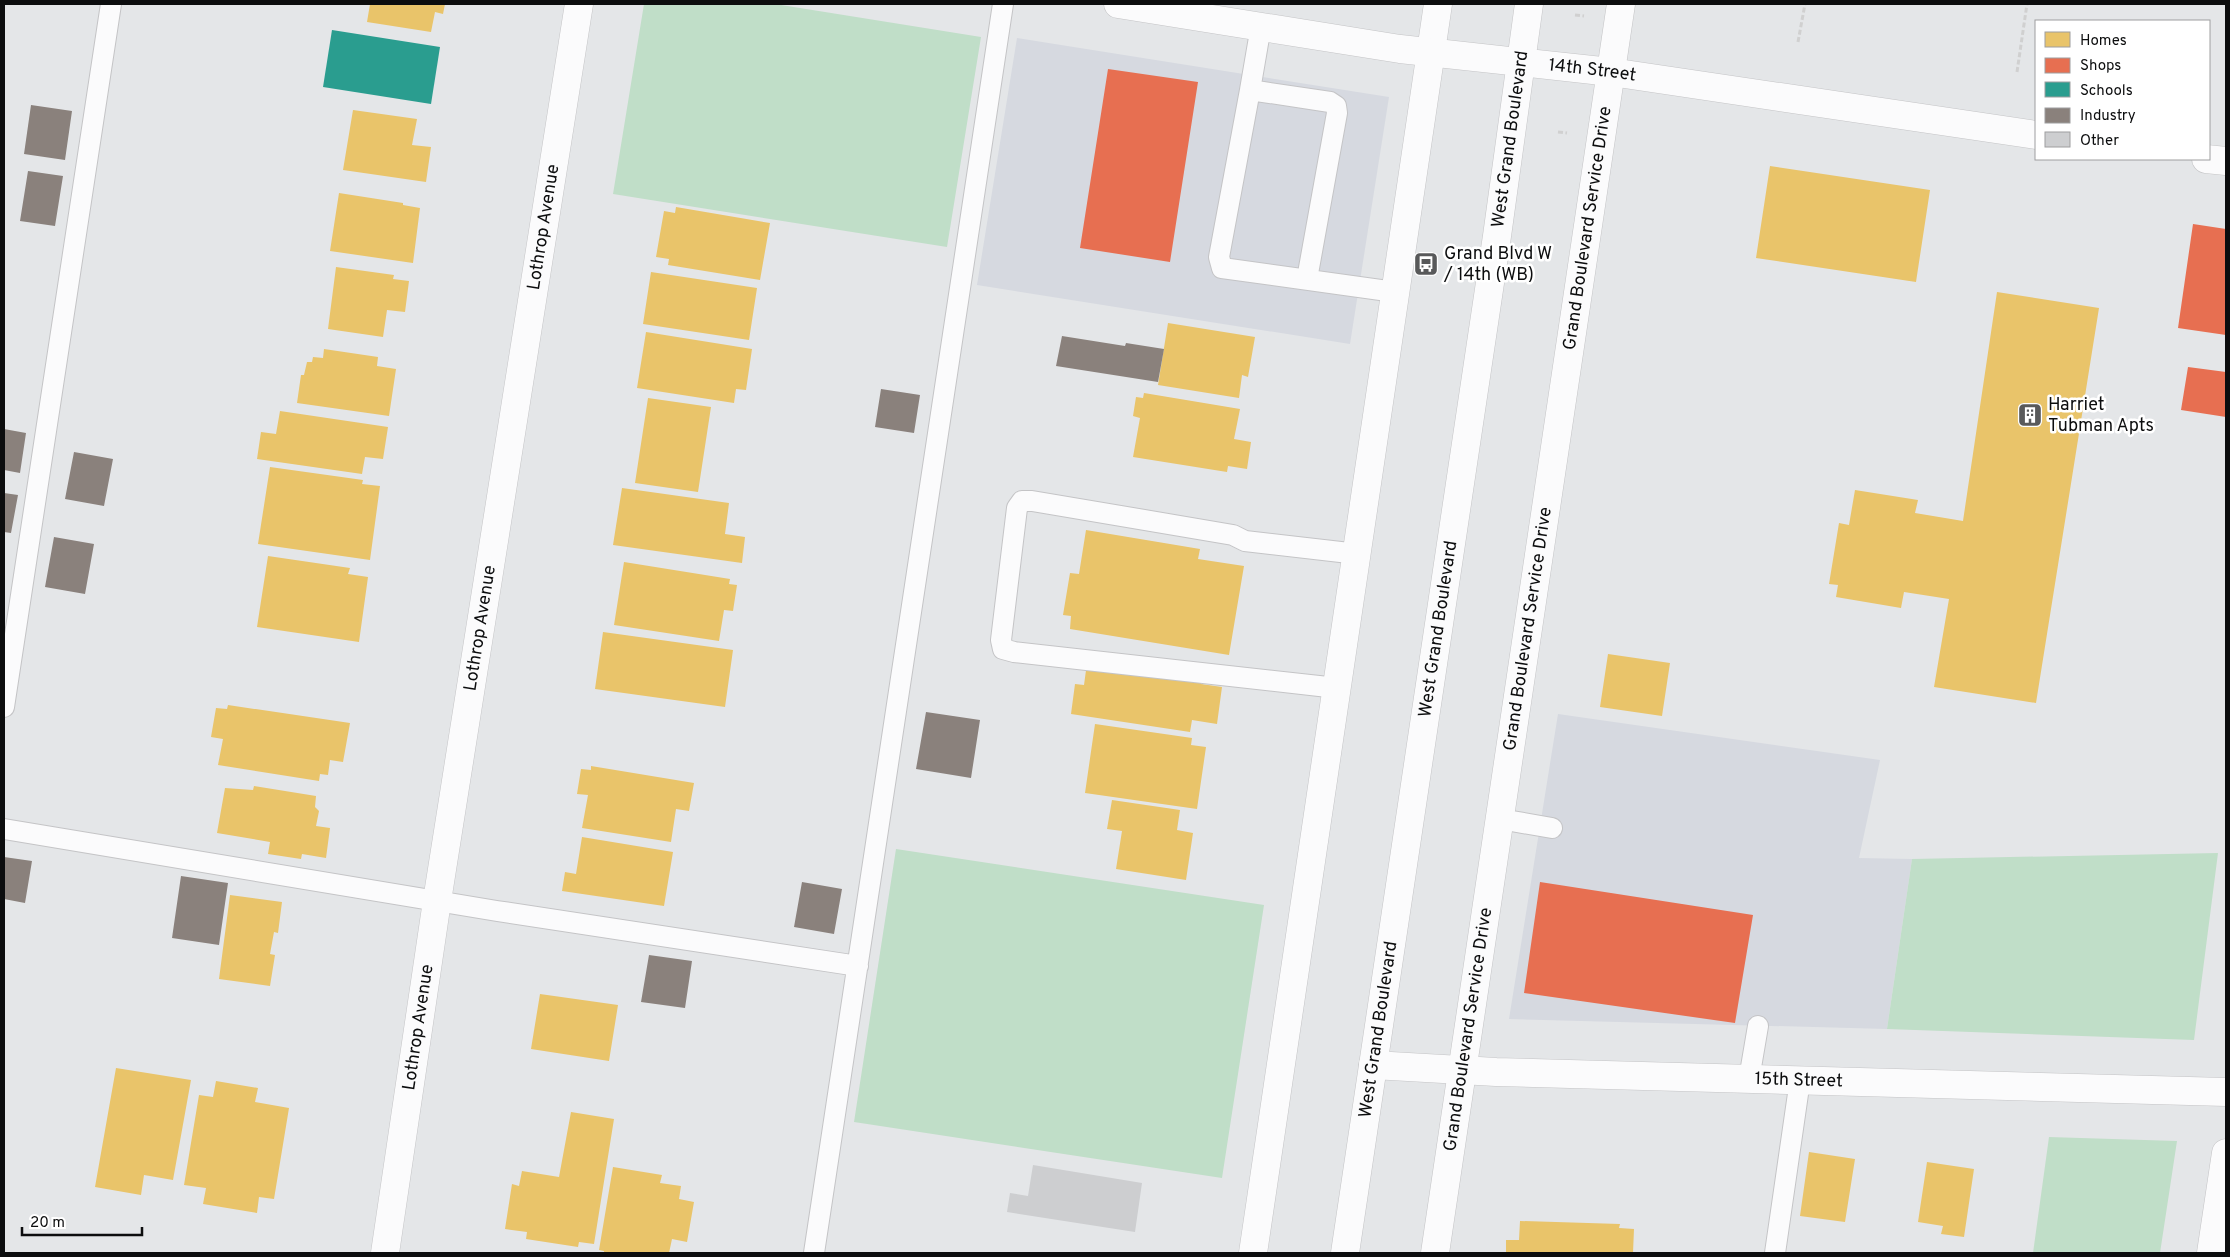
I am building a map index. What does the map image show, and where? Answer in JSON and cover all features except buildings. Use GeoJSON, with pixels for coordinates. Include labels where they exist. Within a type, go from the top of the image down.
{"type":"FeatureCollection","features":[{"type":"Feature","properties":{"kind":"street","name":"Lothrop Avenue"},"geometry":{"type":"LineString","coordinates":[[385,1253],[437,901],[579,4]]}},
{"type":"Feature","properties":{"kind":"street","name":"14th Street"},"geometry":{"type":"LineString","coordinates":[[1118,4],[1431,53],[1611,72],[2035,136]]}},
{"type":"Feature","properties":{"kind":"street"},"geometry":{"type":"LineString","coordinates":[[1253,1253],[1438,4]]}},
{"type":"Feature","properties":{"kind":"street","name":"West Grand Boulevard"},"geometry":{"type":"LineString","coordinates":[[1345,1253],[1497,236],[1529,4]]}},
{"type":"Feature","properties":{"kind":"street","name":"Grand Boulevard Service Drive"},"geometry":{"type":"LineString","coordinates":[[1435,1253],[1621,4]]}},
{"type":"Feature","properties":{"kind":"street"},"geometry":{"type":"LineString","coordinates":[[2210,160],[2226,162]]}},
{"type":"Feature","properties":{"kind":"street","name":"15th Street"},"geometry":{"type":"LineString","coordinates":[[1373,1065],[1462,1071],[2226,1092]]}},
{"type":"Feature","properties":{"kind":"street"},"geometry":{"type":"LineString","coordinates":[[2211,1253],[2226,1153]]}},
{"type":"Feature","properties":{"kind":"lane"},"geometry":{"type":"LineString","coordinates":[[4,707],[112,4]]}},
{"type":"Feature","properties":{"kind":"lane"},"geometry":{"type":"LineString","coordinates":[[814,1253],[1003,4]]}},
{"type":"Feature","properties":{"kind":"lane"},"geometry":{"type":"LineString","coordinates":[[1261,26],[1219,257],[1222,268],[1395,292]]}},
{"type":"Feature","properties":{"kind":"lane"},"geometry":{"type":"LineString","coordinates":[[1250,90],[1330,102],[1336,106],[1337,113],[1307,279]]}},
{"type":"Feature","properties":{"kind":"lane"},"geometry":{"type":"LineString","coordinates":[[1337,688],[1014,652],[1003,649],[1001,640],[1017,508],[1022,501],[1032,501],[1234,535],[1245,541],[1358,554]]}},
{"type":"Feature","properties":{"kind":"lane"},"geometry":{"type":"LineString","coordinates":[[1500,820],[1552,828]]}},
{"type":"Feature","properties":{"kind":"lane"},"geometry":{"type":"LineString","coordinates":[[4,829],[437,901],[858,966]]}},
{"type":"Feature","properties":{"kind":"lane"},"geometry":{"type":"LineString","coordinates":[[1749,1079],[1758,1026]]}},
{"type":"Feature","properties":{"kind":"lane"},"geometry":{"type":"LineString","coordinates":[[1775,1253],[1800,1080]]}},
{"type":"Feature","properties":{"kind":"path"},"geometry":{"type":"LineString","coordinates":[[1798,42],[1805,4]]}},
{"type":"Feature","properties":{"kind":"path"},"geometry":{"type":"LineString","coordinates":[[2018,72],[2027,4]]}},
{"type":"Feature","properties":{"kind":"shaded area"},"geometry":{"type":"Polygon","coordinates":[[[1017,38],[1389,97],[1350,344],[977,285],[1017,38]]]}},
{"type":"Feature","properties":{"kind":"shaded area"},"geometry":{"type":"Polygon","coordinates":[[[1558,714],[1880,760],[1859,858],[1912,859],[1887,1029],[1509,1019],[1558,714]]]}},
{"type":"Feature","properties":{"kind":"green space"},"geometry":{"type":"Polygon","coordinates":[[[644,4],[775,4],[981,37],[947,247],[613,194],[644,4]]]}},
{"type":"Feature","properties":{"kind":"green space"},"geometry":{"type":"Polygon","coordinates":[[[896,849],[1264,905],[1222,1178],[854,1122],[896,849]]]}},
{"type":"Feature","properties":{"kind":"green space"},"geometry":{"type":"Polygon","coordinates":[[[2218,853],[2194,1040],[1887,1029],[1912,859],[2218,853]]]}},
{"type":"Feature","properties":{"kind":"green space"},"geometry":{"type":"Polygon","coordinates":[[[2049,1137],[2177,1141],[2160,1253],[2033,1253],[2049,1137]]]}},
{"type":"Feature","properties":{"kind":"place","name":"Grand Blvd W / 14th (WB)"},"geometry":{"type":"Point","coordinates":[1426,264]}},
{"type":"Feature","properties":{"kind":"place","name":"Harriet Tubman Apts"},"geometry":{"type":"Point","coordinates":[2030,415]}}]}
